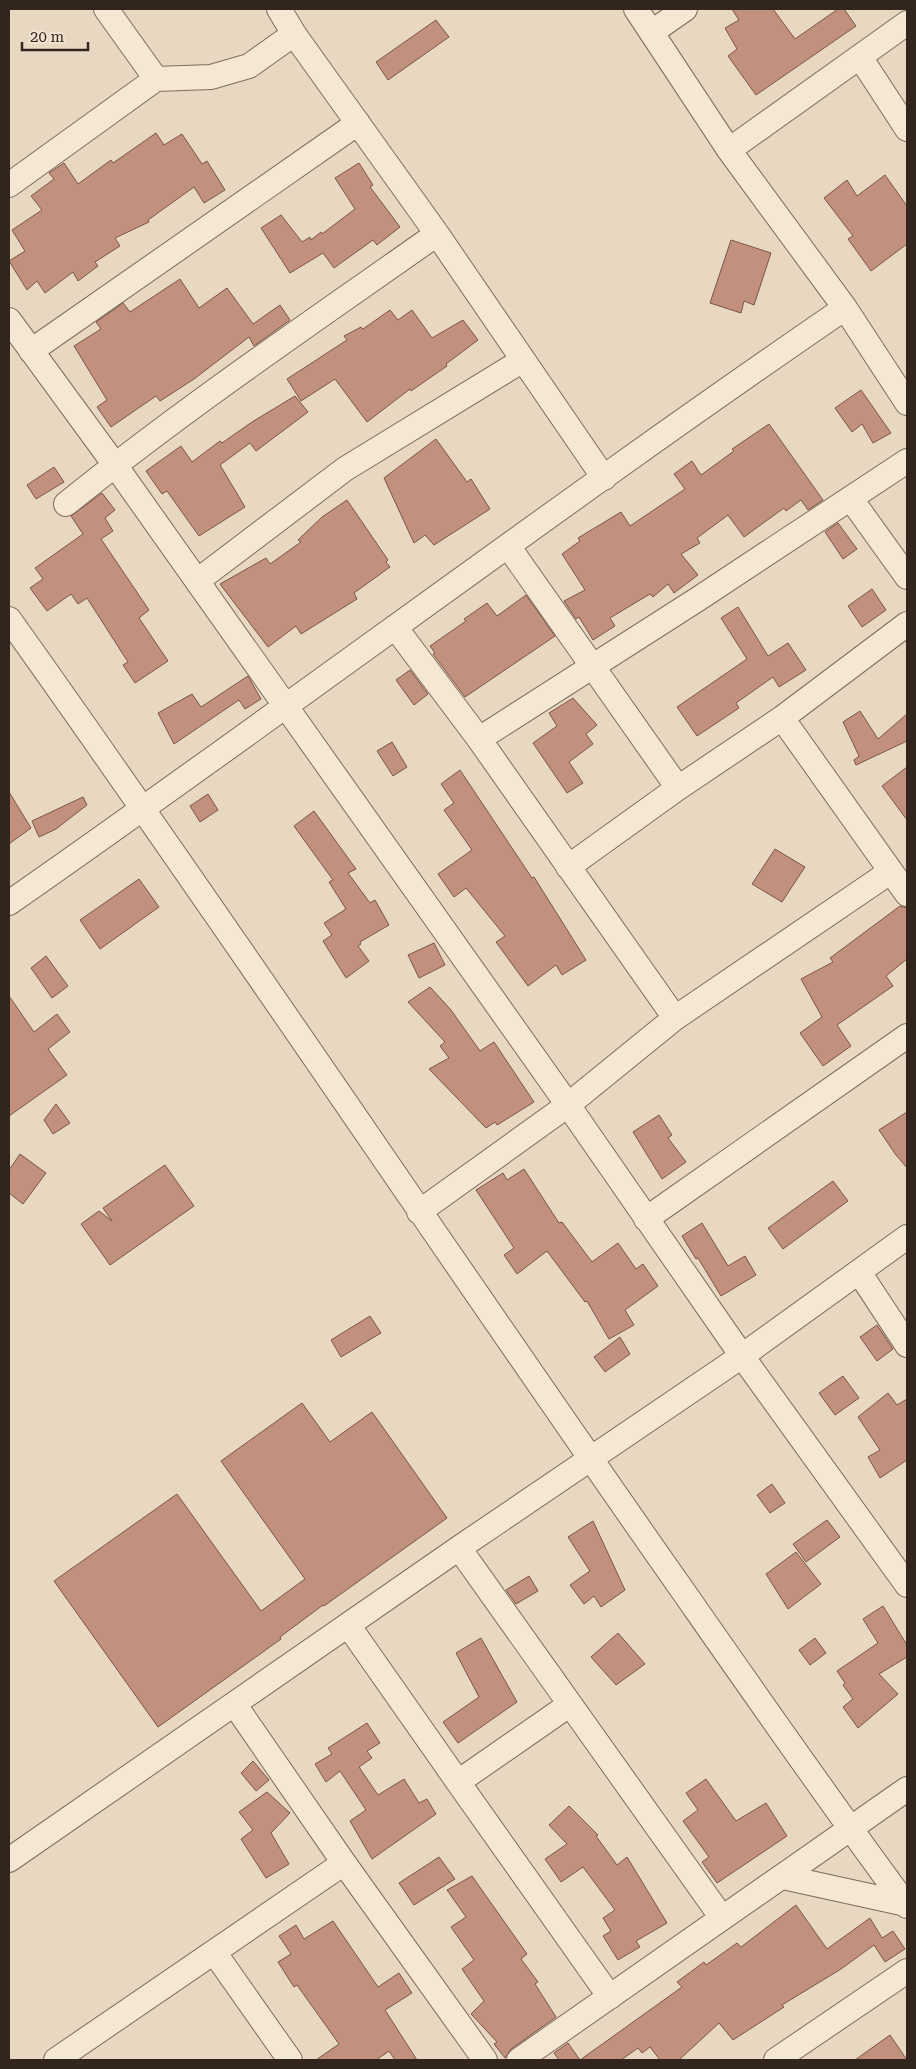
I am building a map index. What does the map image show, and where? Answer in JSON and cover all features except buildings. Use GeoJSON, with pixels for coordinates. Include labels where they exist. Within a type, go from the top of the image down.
{"type":"FeatureCollection","features":[{"type":"Feature","properties":{"kind":"street"},"geometry":{"type":"LineString","coordinates":[[106,9],[156,80]]}},
{"type":"Feature","properties":{"kind":"street"},"geometry":{"type":"LineString","coordinates":[[279,9],[294,34],[437,234],[604,478]]}},
{"type":"Feature","properties":{"kind":"street"},"geometry":{"type":"LineString","coordinates":[[636,9],[730,150],[846,308],[907,403]]}},
{"type":"Feature","properties":{"kind":"street"},"geometry":{"type":"LineString","coordinates":[[652,32],[686,9]]}},
{"type":"Feature","properties":{"kind":"street"},"geometry":{"type":"LineString","coordinates":[[730,150],[907,23]]}},
{"type":"Feature","properties":{"kind":"street"},"geometry":{"type":"LineString","coordinates":[[9,185],[156,80],[211,77],[249,66],[294,34]]}},
{"type":"Feature","properties":{"kind":"street"},"geometry":{"type":"LineString","coordinates":[[860,57],[907,129]]}},
{"type":"Feature","properties":{"kind":"street"},"geometry":{"type":"LineString","coordinates":[[31,351],[358,123]]}},
{"type":"Feature","properties":{"kind":"street"},"geometry":{"type":"LineString","coordinates":[[66,504],[115,465],[437,234]]}},
{"type":"Feature","properties":{"kind":"street"},"geometry":{"type":"LineString","coordinates":[[9,903],[286,707],[703,406],[846,308]]}},
{"type":"Feature","properties":{"kind":"street"},"geometry":{"type":"LineString","coordinates":[[9,320],[115,465],[568,1105],[742,1356],[907,1585]]}},
{"type":"Feature","properties":{"kind":"street"},"geometry":{"type":"LineString","coordinates":[[197,581],[345,469],[523,360]]}},
{"type":"Feature","properties":{"kind":"street"},"geometry":{"type":"LineString","coordinates":[[479,738],[907,461]]}},
{"type":"Feature","properties":{"kind":"street"},"geometry":{"type":"LineString","coordinates":[[851,499],[907,577]]}},
{"type":"Feature","properties":{"kind":"street"},"geometry":{"type":"LineString","coordinates":[[508,546],[678,788]]}},
{"type":"Feature","properties":{"kind":"street"},"geometry":{"type":"LineString","coordinates":[[9,619],[144,808],[590,1460],[850,1830],[906,1905]]}},
{"type":"Feature","properties":{"kind":"street"},"geometry":{"type":"LineString","coordinates":[[395,627],[479,738],[675,1018]]}},
{"type":"Feature","properties":{"kind":"street"},"geometry":{"type":"LineString","coordinates":[[568,867],[678,788],[904,634]]}},
{"type":"Feature","properties":{"kind":"street"},"geometry":{"type":"LineString","coordinates":[[782,718],[907,894]]}},
{"type":"Feature","properties":{"kind":"street"},"geometry":{"type":"LineString","coordinates":[[419,1212],[568,1105],[675,1018],[890,872]]}},
{"type":"Feature","properties":{"kind":"street"},"geometry":{"type":"LineString","coordinates":[[646,1219],[907,1036]]}},
{"type":"Feature","properties":{"kind":"street"},"geometry":{"type":"LineString","coordinates":[[9,1860],[459,1548],[742,1356],[907,1237]]}},
{"type":"Feature","properties":{"kind":"street"},"geometry":{"type":"LineString","coordinates":[[859,1272],[907,1345]]}},
{"type":"Feature","properties":{"kind":"street"},"geometry":{"type":"LineString","coordinates":[[459,1548],[722,1918]]}},
{"type":"Feature","properties":{"kind":"street"},"geometry":{"type":"LineString","coordinates":[[348,1625],[610,1997]]}},
{"type":"Feature","properties":{"kind":"street"},"geometry":{"type":"LineString","coordinates":[[235,1705],[344,1863],[485,2060]]}},
{"type":"Feature","properties":{"kind":"street"},"geometry":{"type":"LineString","coordinates":[[458,1782],[569,1705]]}},
{"type":"Feature","properties":{"kind":"street"},"geometry":{"type":"LineString","coordinates":[[519,2060],[722,1918],[783,1878],[907,1789]]}},
{"type":"Feature","properties":{"kind":"street"},"geometry":{"type":"LineString","coordinates":[[56,2060],[344,1863]]}},
{"type":"Feature","properties":{"kind":"street"},"geometry":{"type":"LineString","coordinates":[[783,1878],[906,1905]]}},
{"type":"Feature","properties":{"kind":"street"},"geometry":{"type":"LineString","coordinates":[[214,1952],[290,2060]]}},
{"type":"Feature","properties":{"kind":"street"},"geometry":{"type":"LineString","coordinates":[[776,2060],[907,1971]]}}]}
